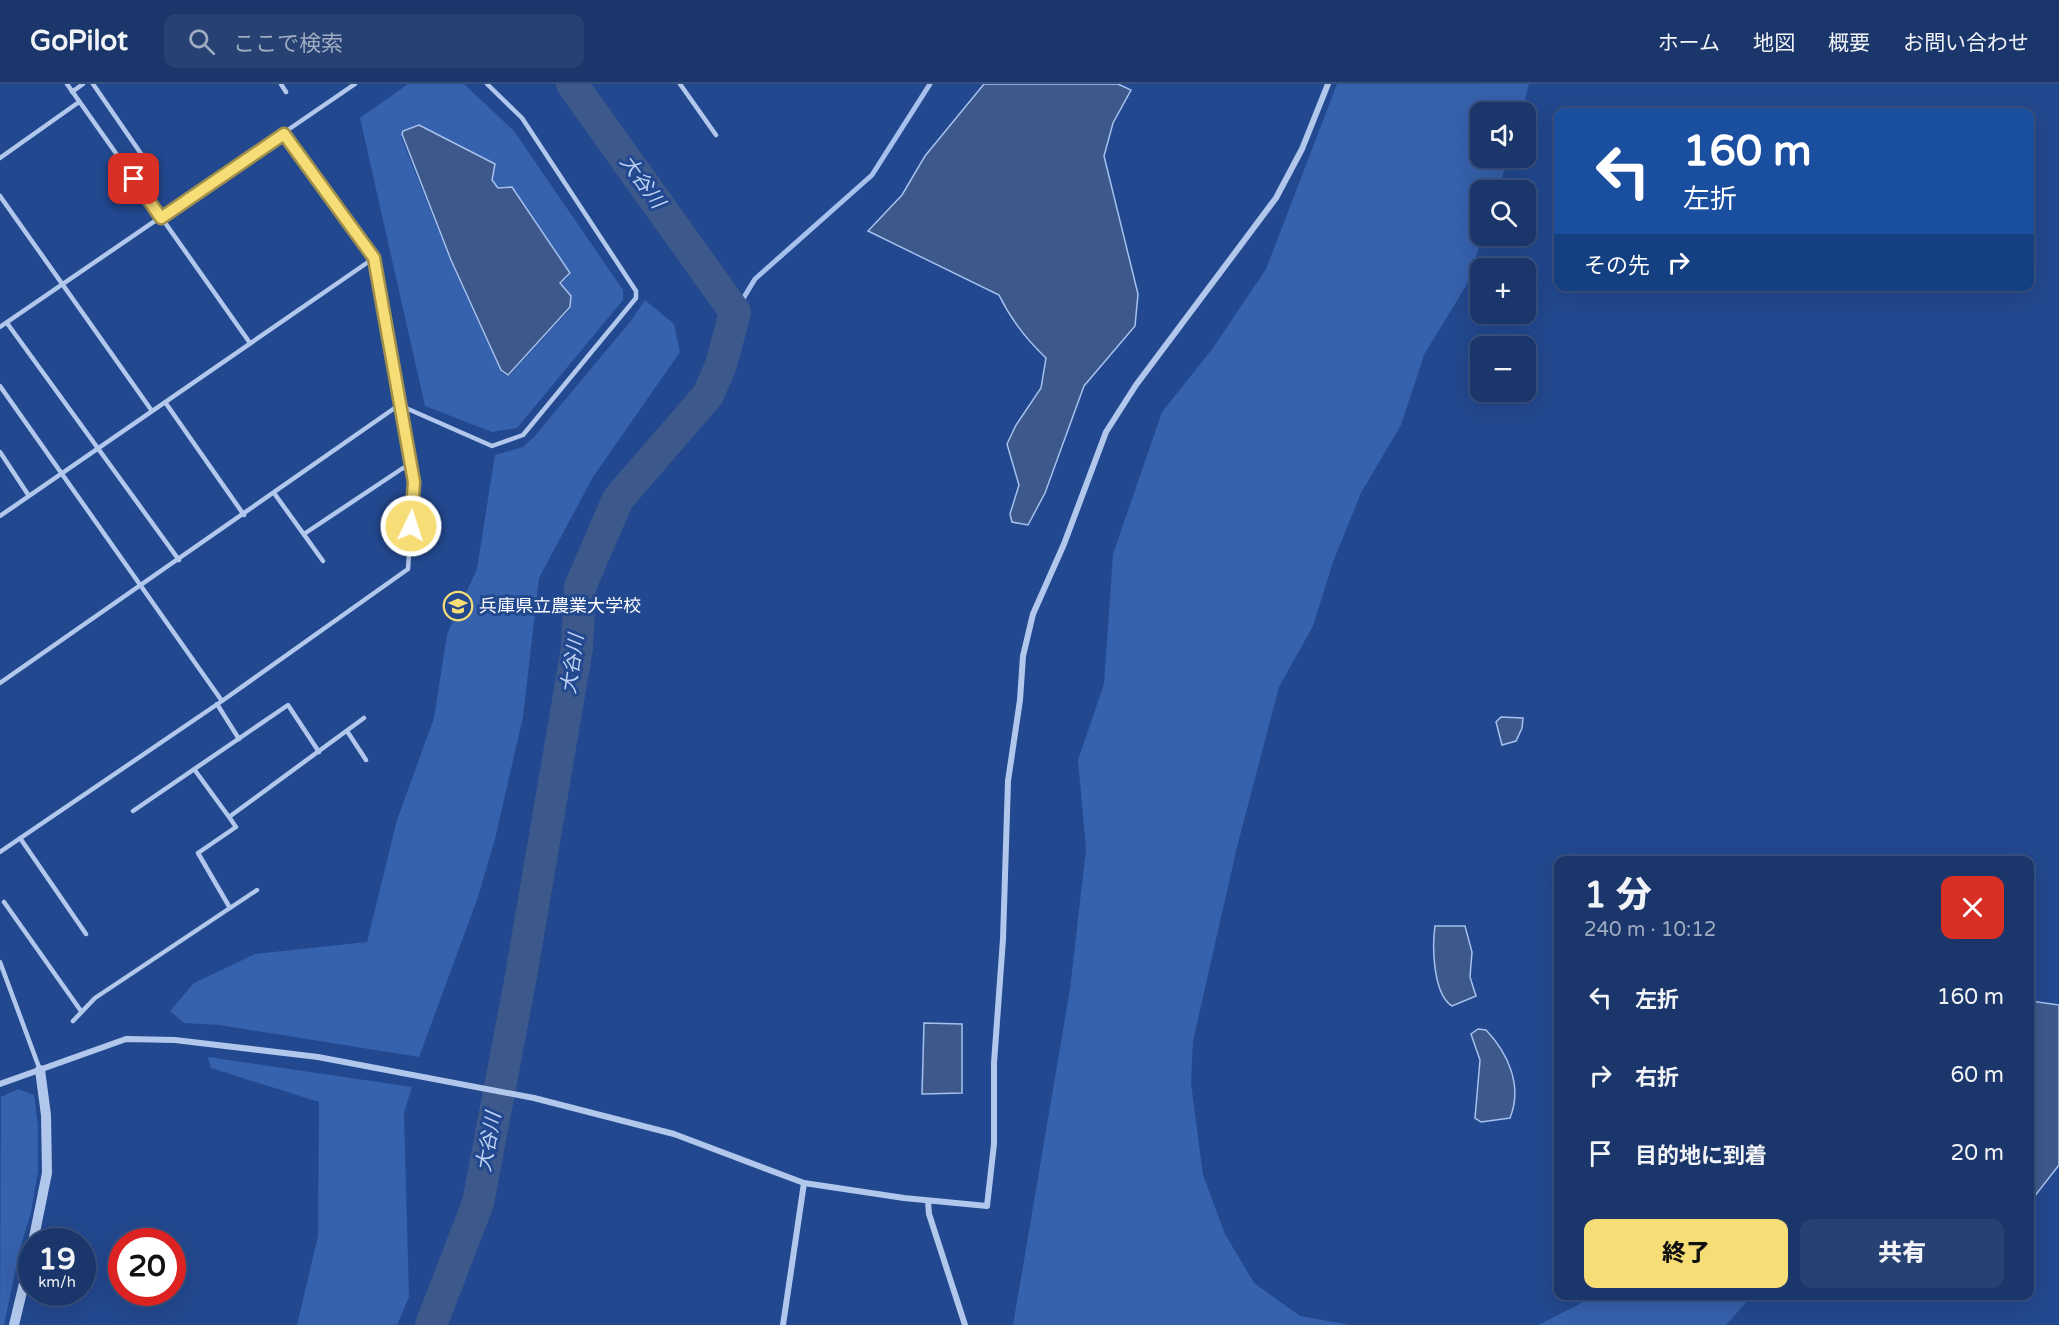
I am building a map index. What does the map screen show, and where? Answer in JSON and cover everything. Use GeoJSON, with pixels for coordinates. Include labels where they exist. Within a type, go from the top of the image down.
{"type":"FeatureCollection","features":[{"type":"Feature","properties":{"kind":"street"},"geometry":{"type":"LineString","coordinates":[[0,1083],[126,1039],[175,1040],[318,1057],[527,1097],[674,1134],[804,1182],[928,1201],[987,1206],[994,1144],[994,1063],[1003,939],[1008,781],[1020,700],[1023,656],[1033,614],[1064,544],[1106,432],[1136,385],[1276,198],[1302,148],[1328,84]]}},
{"type":"Feature","properties":{"kind":"street"},"geometry":{"type":"LineString","coordinates":[[36,1228],[47,1173],[46,1115],[40,1070]]}},
{"type":"Feature","properties":{"kind":"street"},"geometry":{"type":"LineString","coordinates":[[783,1325],[804,1182]]}},
{"type":"Feature","properties":{"kind":"street"},"geometry":{"type":"LineString","coordinates":[[928,1201],[929,1214],[965,1325]]}},
{"type":"Feature","properties":{"kind":"street"},"geometry":{"type":"LineString","coordinates":[[14,1325],[19,1306]]}},
{"type":"Feature","properties":{"kind":"lane"},"geometry":{"type":"LineString","coordinates":[[67,84],[250,343]]}},
{"type":"Feature","properties":{"kind":"lane"},"geometry":{"type":"LineString","coordinates":[[72,92],[83,84]]}},
{"type":"Feature","properties":{"kind":"lane"},"geometry":{"type":"LineString","coordinates":[[93,84],[146,161]]}},
{"type":"Feature","properties":{"kind":"lane"},"geometry":{"type":"LineString","coordinates":[[280,84],[286,92]]}},
{"type":"Feature","properties":{"kind":"lane"},"geometry":{"type":"LineString","coordinates":[[0,327],[355,84]]}},
{"type":"Feature","properties":{"kind":"lane"},"geometry":{"type":"LineString","coordinates":[[399,405],[492,446],[523,435],[636,298],[636,291],[522,118],[487,84]]}},
{"type":"Feature","properties":{"kind":"lane"},"geometry":{"type":"LineString","coordinates":[[681,84],[716,135]]}},
{"type":"Feature","properties":{"kind":"lane"},"geometry":{"type":"LineString","coordinates":[[0,158],[79,102]]}},
{"type":"Feature","properties":{"kind":"lane"},"geometry":{"type":"LineString","coordinates":[[0,852],[219,703],[408,569],[414,482],[374,258],[284,134]]}},
{"type":"Feature","properties":{"kind":"lane"},"geometry":{"type":"LineString","coordinates":[[0,196],[152,411]]}},
{"type":"Feature","properties":{"kind":"lane"},"geometry":{"type":"LineString","coordinates":[[0,516],[374,258]]}},
{"type":"Feature","properties":{"kind":"lane"},"geometry":{"type":"LineString","coordinates":[[7,322],[179,560]]}},
{"type":"Feature","properties":{"kind":"lane"},"geometry":{"type":"LineString","coordinates":[[0,386],[141,587],[219,703],[239,739]]}},
{"type":"Feature","properties":{"kind":"lane"},"geometry":{"type":"LineString","coordinates":[[165,402],[244,515]]}},
{"type":"Feature","properties":{"kind":"lane"},"geometry":{"type":"LineString","coordinates":[[0,683],[141,587],[399,405]]}},
{"type":"Feature","properties":{"kind":"lane"},"geometry":{"type":"LineString","coordinates":[[0,453],[29,496]]}},
{"type":"Feature","properties":{"kind":"lane"},"geometry":{"type":"LineString","coordinates":[[304,534],[403,468],[411,469]]}},
{"type":"Feature","properties":{"kind":"lane"},"geometry":{"type":"LineString","coordinates":[[274,493],[323,561]]}},
{"type":"Feature","properties":{"kind":"lane"},"geometry":{"type":"LineString","coordinates":[[133,811],[288,705],[319,752]]}},
{"type":"Feature","properties":{"kind":"lane"},"geometry":{"type":"LineString","coordinates":[[229,818],[364,718]]}},
{"type":"Feature","properties":{"kind":"lane"},"geometry":{"type":"LineString","coordinates":[[347,731],[366,760]]}},
{"type":"Feature","properties":{"kind":"lane"},"geometry":{"type":"LineString","coordinates":[[194,770],[236,827],[198,853],[230,908]]}},
{"type":"Feature","properties":{"kind":"lane"},"geometry":{"type":"LineString","coordinates":[[20,838],[86,934]]}},
{"type":"Feature","properties":{"kind":"lane"},"geometry":{"type":"LineString","coordinates":[[73,1021],[95,998],[257,890]]}},
{"type":"Feature","properties":{"kind":"lane"},"geometry":{"type":"LineString","coordinates":[[4,902],[81,1011]]}},
{"type":"Feature","properties":{"kind":"lane"},"geometry":{"type":"LineString","coordinates":[[0,962],[40,1070]]}},
{"type":"Feature","properties":{"kind":"shaded area"},"geometry":{"type":"Polygon","coordinates":[[[408,84],[464,84],[514,131],[623,290],[623,300],[517,428],[492,432],[425,406],[360,118],[408,84]],[[419,127],[403,133],[401,137],[451,262],[501,372],[508,377],[570,309],[571,298],[560,285],[570,275],[512,189],[498,191],[492,182],[495,166],[419,127]]]}},
{"type":"Feature","properties":{"kind":"shaded area"},"geometry":{"type":"Polygon","coordinates":[[[984,84],[1118,84],[1131,90],[1113,123],[1104,156],[1138,294],[1135,326],[1084,386],[1045,493],[1028,525],[1012,522],[1010,514],[1019,485],[1007,444],[1016,425],[1041,388],[1046,358],[1020,329],[999,295],[868,231],[902,195],[925,156],[984,84]]]}},
{"type":"Feature","properties":{"kind":"shaded area"},"geometry":{"type":"Polygon","coordinates":[[[1337,84],[1529,84],[1524,102],[1470,102],[1470,168],[1505,168],[1501,180],[1470,180],[1470,246],[1480,246],[1476,258],[1470,258],[1470,274],[1466,286],[1424,355],[1401,425],[1361,493],[1333,562],[1313,626],[1279,687],[1237,847],[1193,1041],[1191,1083],[1203,1175],[1225,1234],[1254,1283],[1300,1316],[1351,1325],[1013,1325],[1070,989],[1086,849],[1078,760],[1104,684],[1113,554],[1162,412],[1213,348],[1266,269],[1337,84]]]}},
{"type":"Feature","properties":{"kind":"shaded area"},"geometry":{"type":"Polygon","coordinates":[[[419,125],[495,164],[492,180],[498,188],[512,187],[570,273],[560,283],[571,296],[570,307],[508,375],[501,370],[451,260],[402,134],[403,131],[419,125]]]}},
{"type":"Feature","properties":{"kind":"shaded area"},"geometry":{"type":"Polygon","coordinates":[[[645,300],[674,324],[680,352],[593,477],[539,578],[523,717],[495,839],[477,900],[419,1057],[219,1025],[184,1023],[170,1011],[194,983],[255,954],[367,942],[397,820],[434,718],[447,634],[477,569],[495,455],[523,447],[534,437],[630,322],[645,300]]]}},
{"type":"Feature","properties":{"kind":"shaded area"},"geometry":{"type":"Polygon","coordinates":[[[1501,717],[1523,718],[1522,728],[1516,741],[1502,745],[1496,722],[1501,717]]]}},
{"type":"Feature","properties":{"kind":"shaded area"},"geometry":{"type":"Polygon","coordinates":[[[1435,926],[1465,926],[1472,952],[1470,977],[1476,996],[1452,1006],[1446,1000],[1437,981],[1434,957],[1435,926]]]}},
{"type":"Feature","properties":{"kind":"shaded area"},"geometry":{"type":"Polygon","coordinates":[[[2034,1002],[2059,1005],[2059,1165],[2034,1197],[2034,1002]]]}},
{"type":"Feature","properties":{"kind":"shaded area"},"geometry":{"type":"Polygon","coordinates":[[[924,1023],[962,1024],[962,1093],[922,1094],[924,1023]]]}},
{"type":"Feature","properties":{"kind":"shaded area"},"geometry":{"type":"Polygon","coordinates":[[[1478,1029],[1486,1030],[1494,1039],[1511,1071],[1515,1094],[1510,1118],[1481,1122],[1475,1118],[1480,1060],[1471,1034],[1478,1029]]]}},
{"type":"Feature","properties":{"kind":"shaded area"},"geometry":{"type":"Polygon","coordinates":[[[208,1057],[412,1087],[404,1113],[409,1297],[397,1325],[297,1325],[318,1236],[319,1102],[211,1068],[208,1057]]]}},
{"type":"Feature","properties":{"kind":"shaded area"},"geometry":{"type":"Polygon","coordinates":[[[18,1089],[34,1095],[38,1127],[38,1171],[31,1212],[26,1228],[18,1228],[18,1258],[4,1325],[0,1325],[1,1097],[18,1089]]]}},
{"type":"Feature","properties":{"kind":"shaded area"},"geometry":{"type":"Polygon","coordinates":[[[1587,1300],[1748,1300],[1726,1325],[1538,1325],[1587,1300]]]}},
{"type":"Feature","properties":{"kind":"waterway","name":"大谷川"},"geometry":{"type":"LineString","coordinates":[[431,1325],[478,1203],[521,976],[577,648],[580,587],[618,499],[708,395],[721,365],[735,312],[572,84]]}},
{"type":"Feature","properties":{"kind":"waterway"},"geometry":{"type":"LineString","coordinates":[[735,312],[755,279],[872,175],[930,84]]}},
{"type":"Feature","properties":{"kind":"place","name":"兵庫県立農業大学校"},"geometry":{"type":"Point","coordinates":[458,606]}},
{"type":"Feature","properties":{"kind":"route"},"geometry":{"type":"LineString","coordinates":[[134,179],[161,218],[284,134],[374,258],[414,482],[411,526]]}}]}
